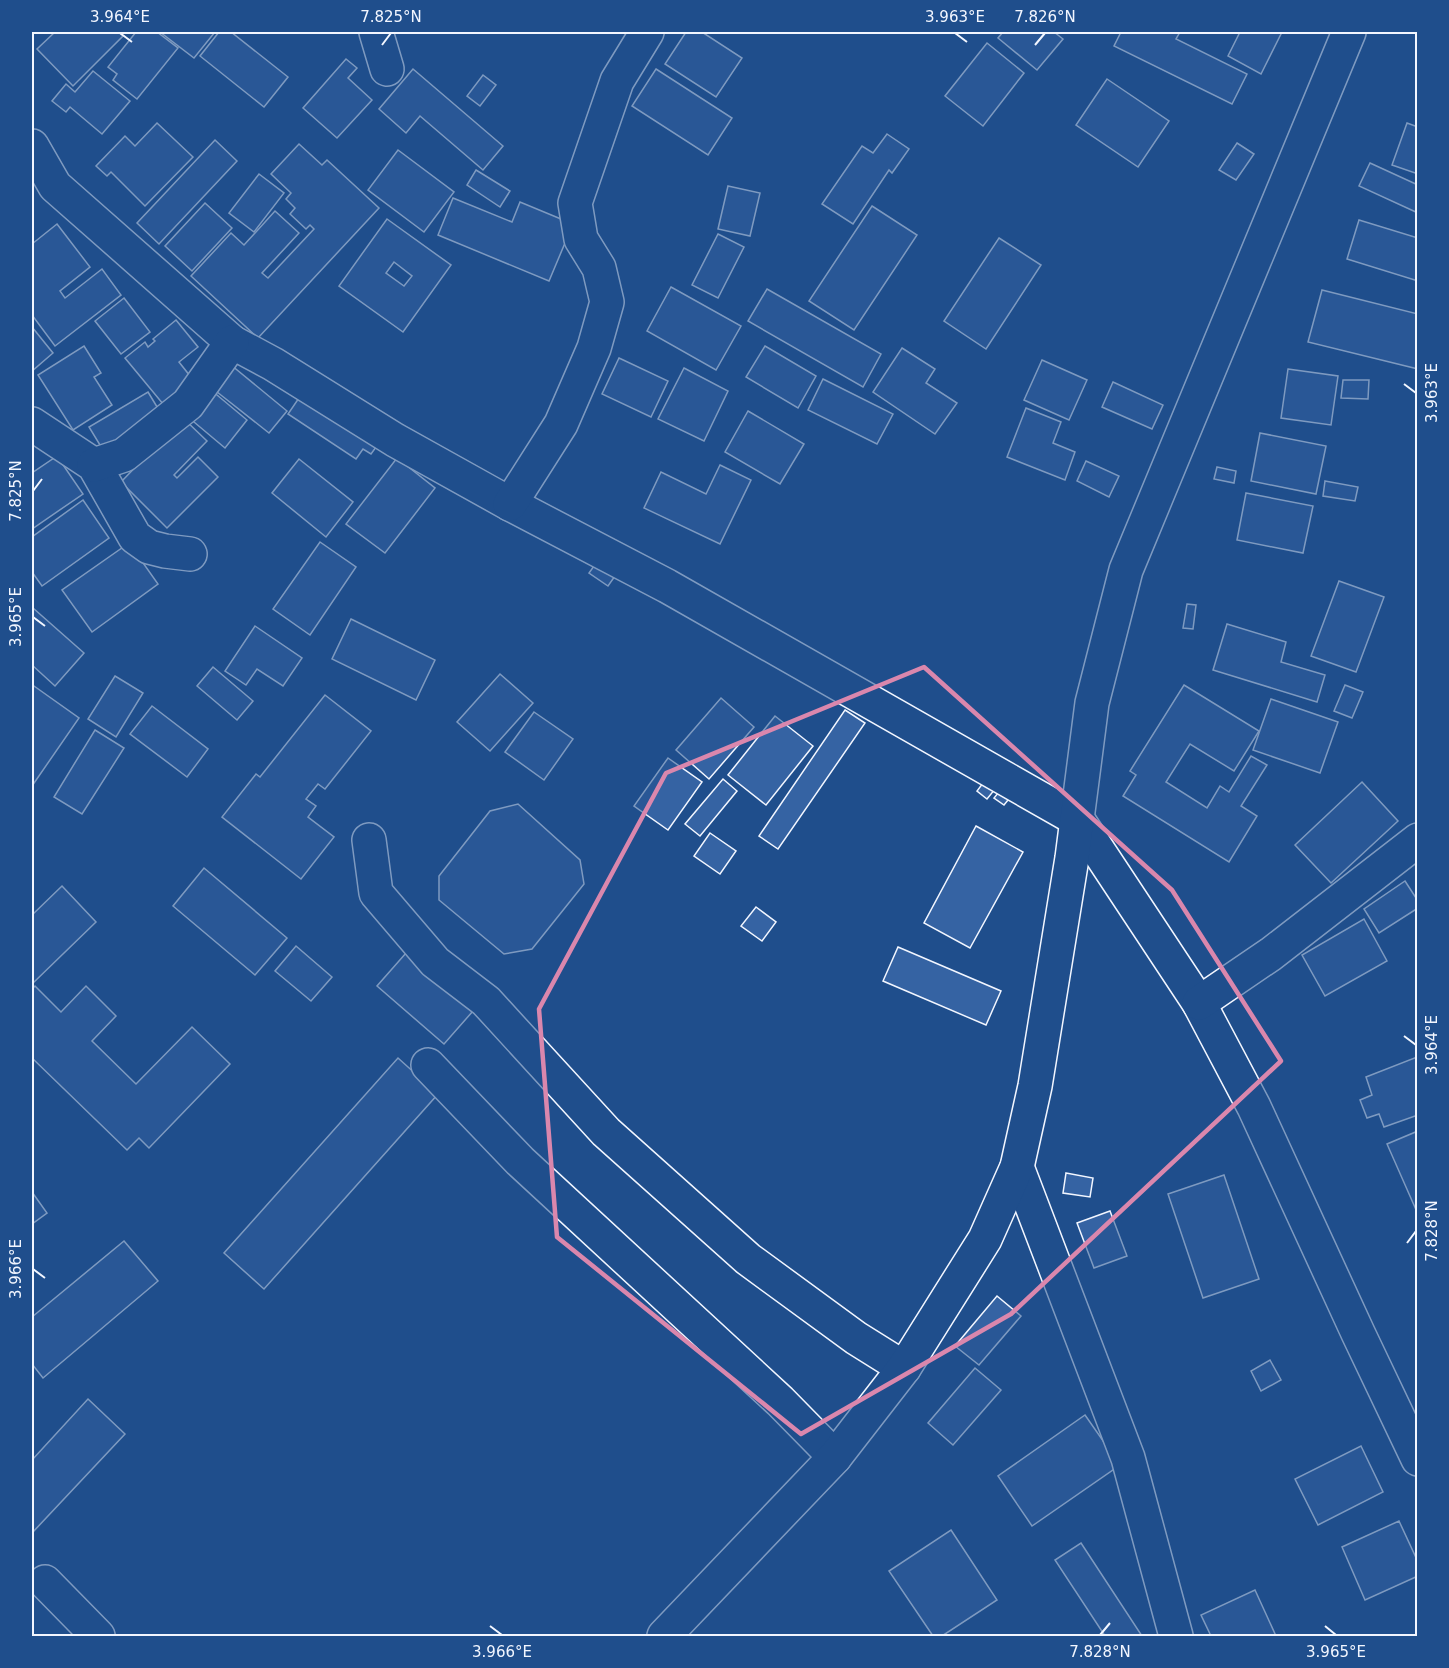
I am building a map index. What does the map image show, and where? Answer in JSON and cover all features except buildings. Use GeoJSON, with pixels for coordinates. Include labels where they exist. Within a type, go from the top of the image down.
{"type":"FeatureCollection","features":[{"type":"Feature","properties":{"kind":"street"},"geometry":{"type":"LineString","coordinates":[[376,32],[387,69]]}},
{"type":"Feature","properties":{"kind":"street"},"geometry":{"type":"LineString","coordinates":[[510,504],[561,424],[594,348],[607,302],[599,268],[581,239],[575,203],[617,81],[648,32]]}},
{"type":"Feature","properties":{"kind":"street"},"geometry":{"type":"LineString","coordinates":[[664,1636],[834,1457],[904,1368],[984,1239],[1017,1167],[1035,1086],[1078,820],[1092,703],[1126,570],[1349,32]]}},
{"type":"Feature","properties":{"kind":"street"},"geometry":{"type":"LineString","coordinates":[[32,146],[55,186],[232,342],[273,364],[395,440],[510,504],[667,586],[1078,820],[1199,1003],[1254,1107],[1418,1459]]}},
{"type":"Feature","properties":{"kind":"street"},"geometry":{"type":"LineString","coordinates":[[94,465],[124,455],[188,404],[232,342]]}},
{"type":"Feature","properties":{"kind":"street"},"geometry":{"type":"LineString","coordinates":[[32,424],[94,465],[135,537],[149,547],[165,552],[190,554]]}},
{"type":"Feature","properties":{"kind":"street"},"geometry":{"type":"LineString","coordinates":[[369,840],[376,893],[435,962],[486,1001],[606,1132],[748,1259],[856,1338],[904,1368]]}},
{"type":"Feature","properties":{"kind":"street"},"geometry":{"type":"LineString","coordinates":[[1199,1003],[1271,954],[1418,840]]}},
{"type":"Feature","properties":{"kind":"street"},"geometry":{"type":"LineString","coordinates":[[428,1065],[519,1161],[780,1401],[834,1457]]}},
{"type":"Feature","properties":{"kind":"street"},"geometry":{"type":"LineString","coordinates":[[1017,1167],[1128,1458],[1176,1636]]}},
{"type":"Feature","properties":{"kind":"street"},"geometry":{"type":"LineString","coordinates":[[45,1582],[98,1636]]}},
{"type":"Feature","properties":{"kind":"highlighted area"},"geometry":{"type":"Polygon","coordinates":[[[924,667],[1172,890],[1281,1061],[1011,1314],[801,1434],[557,1237],[539,1009],[666,773],[924,667]]]}}]}
